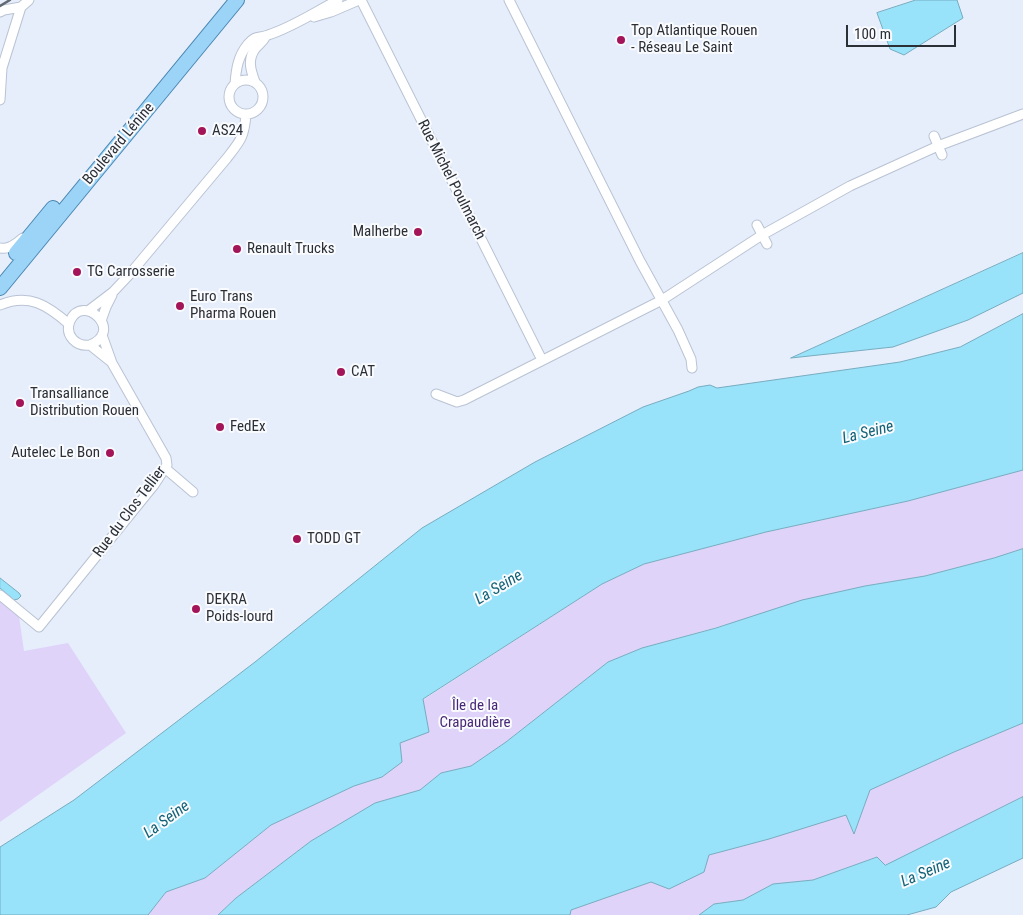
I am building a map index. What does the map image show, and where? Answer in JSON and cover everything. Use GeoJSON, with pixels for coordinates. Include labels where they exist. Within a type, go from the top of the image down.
{"type":"FeatureCollection","features":[{"type":"Feature","properties":{"kind":"main road","name":"Boulevard Lénine"},"geometry":{"type":"LineString","coordinates":[[0,273],[227,0]]}},
{"type":"Feature","properties":{"kind":"main road","name":"Boulevard Lénine"},"geometry":{"type":"LineString","coordinates":[[0,288],[237,0]]}},
{"type":"Feature","properties":{"kind":"street"},"geometry":{"type":"LineString","coordinates":[[0,12],[20,7],[28,0]]}},
{"type":"Feature","properties":{"kind":"street"},"geometry":{"type":"LineString","coordinates":[[266,36],[250,60],[250,68],[255,82],[262,91],[263,102],[257,111],[246,115],[237,112],[230,104],[230,92],[235,84],[236,68],[240,56],[248,44],[257,37],[266,36],[297,22],[338,0]]}},
{"type":"Feature","properties":{"kind":"street"},"geometry":{"type":"LineString","coordinates":[[297,22],[331,12],[360,0]]}},
{"type":"Feature","properties":{"kind":"street","name":"Rue Michel Poulmarch"},"geometry":{"type":"LineString","coordinates":[[360,0],[542,360]]}},
{"type":"Feature","properties":{"kind":"street"},"geometry":{"type":"LineString","coordinates":[[509,0],[640,261],[688,350],[692,368]]}},
{"type":"Feature","properties":{"kind":"street"},"geometry":{"type":"LineString","coordinates":[[0,100],[2,68],[20,7]]}},
{"type":"Feature","properties":{"kind":"street"},"geometry":{"type":"LineString","coordinates":[[235,84],[244,80],[255,82]]}},
{"type":"Feature","properties":{"kind":"street"},"geometry":{"type":"LineString","coordinates":[[436,394],[460,402],[662,300],[762,235],[850,186],[887,174],[938,146],[1023,114]]}},
{"type":"Feature","properties":{"kind":"street","name":"Rue du Clos Tellier"},"geometry":{"type":"LineString","coordinates":[[112,363],[90,345],[81,345],[73,341],[69,333],[69,324],[74,315],[88,311],[96,306],[129,275],[241,140],[244,133],[246,115]]}},
{"type":"Feature","properties":{"kind":"street"},"geometry":{"type":"LineString","coordinates":[[934,136],[942,156]]}},
{"type":"Feature","properties":{"kind":"street"},"geometry":{"type":"LineString","coordinates":[[757,225],[767,244]]}},
{"type":"Feature","properties":{"kind":"street"},"geometry":{"type":"LineString","coordinates":[[0,248],[10,247],[36,229]]}},
{"type":"Feature","properties":{"kind":"street","name":"Rue du Clos Tellier"},"geometry":{"type":"LineString","coordinates":[[0,595],[39,627],[166,469],[166,458],[112,363],[102,335],[101,321],[113,292]]}},
{"type":"Feature","properties":{"kind":"street"},"geometry":{"type":"LineString","coordinates":[[0,305],[21,299],[41,304],[69,324]]}},
{"type":"Feature","properties":{"kind":"street"},"geometry":{"type":"LineString","coordinates":[[88,311],[96,314],[101,321]]}},
{"type":"Feature","properties":{"kind":"street"},"geometry":{"type":"LineString","coordinates":[[90,345],[98,341],[102,335]]}},
{"type":"Feature","properties":{"kind":"street"},"geometry":{"type":"LineString","coordinates":[[166,469],[192,492]]}},
{"type":"Feature","properties":{"kind":"green space","name":"Île de la Crapaudière"},"geometry":{"type":"Polygon","coordinates":[[[1023,470],[1023,549],[925,576],[865,586],[642,648],[608,662],[506,742],[471,766],[441,773],[420,790],[375,803],[311,841],[236,898],[218,915],[148,915],[166,892],[205,878],[271,825],[354,786],[382,777],[423,700],[602,584],[644,564],[766,532],[908,501],[1023,470]]]}},
{"type":"Feature","properties":{"kind":"green space"},"geometry":{"type":"Polygon","coordinates":[[[0,601],[19,616],[24,651],[68,643],[126,733],[0,822],[0,601]]]}},
{"type":"Feature","properties":{"kind":"green space"},"geometry":{"type":"Polygon","coordinates":[[[1023,723],[1023,797],[885,865],[876,857],[813,880],[773,884],[743,900],[714,904],[699,915],[570,915],[571,910],[651,882],[709,855],[769,839],[846,814],[854,833],[870,790],[1023,723]]]}},
{"type":"Feature","properties":{"kind":"water"},"geometry":{"type":"Polygon","coordinates":[[[916,0],[957,0],[963,18],[904,55],[890,49],[877,13],[916,0]]]}},
{"type":"Feature","properties":{"kind":"water"},"geometry":{"type":"Polygon","coordinates":[[[1023,253],[1023,293],[968,320],[893,347],[791,358],[1023,253]]]}},
{"type":"Feature","properties":{"kind":"water","name":"La Seine"},"geometry":{"type":"Polygon","coordinates":[[[1023,314],[1023,470],[908,501],[766,532],[644,564],[602,584],[423,699],[429,732],[400,743],[402,762],[382,777],[354,786],[271,825],[205,878],[166,892],[148,915],[0,915],[0,847],[74,800],[255,662],[422,528],[535,462],[643,407],[698,387],[710,385],[717,388],[900,362],[960,347],[1023,314]]]}},
{"type":"Feature","properties":{"kind":"water"},"geometry":{"type":"Polygon","coordinates":[[[1023,549],[1023,723],[870,790],[854,834],[846,815],[709,855],[704,872],[669,889],[651,882],[571,910],[570,915],[218,915],[236,898],[311,841],[375,803],[420,790],[441,773],[471,766],[506,742],[608,662],[642,648],[716,628],[802,600],[865,586],[925,576],[1023,549]]]}},
{"type":"Feature","properties":{"kind":"water"},"geometry":{"type":"Polygon","coordinates":[[[0,578],[19,593],[21,596],[18,599],[14,600],[0,588],[0,578]]]}},
{"type":"Feature","properties":{"kind":"water","name":"La Seine"},"geometry":{"type":"Polygon","coordinates":[[[1023,797],[1023,858],[951,892],[936,907],[907,915],[699,915],[714,904],[743,900],[773,884],[813,880],[877,857],[885,865],[1023,797]]]}},
{"type":"Feature","properties":{"kind":"railway"},"geometry":{"type":"LineString","coordinates":[[0,6],[10,0]]}},
{"type":"Feature","properties":{"kind":"place","name":"Top Atlantique Rouen - Réseau Le Saint"},"geometry":{"type":"Point","coordinates":[621,40]}},
{"type":"Feature","properties":{"kind":"place","name":"AS24"},"geometry":{"type":"Point","coordinates":[202,131]}},
{"type":"Feature","properties":{"kind":"place","name":"Malherbe"},"geometry":{"type":"Point","coordinates":[418,232]}},
{"type":"Feature","properties":{"kind":"place","name":"Renault Trucks"},"geometry":{"type":"Point","coordinates":[237,249]}},
{"type":"Feature","properties":{"kind":"place","name":"TG Carrosserie"},"geometry":{"type":"Point","coordinates":[77,272]}},
{"type":"Feature","properties":{"kind":"place","name":"Euro Trans Pharma Rouen"},"geometry":{"type":"Point","coordinates":[180,306]}},
{"type":"Feature","properties":{"kind":"place","name":"CAT"},"geometry":{"type":"Point","coordinates":[341,372]}},
{"type":"Feature","properties":{"kind":"place","name":"Transalliance Distribution Rouen"},"geometry":{"type":"Point","coordinates":[20,403]}},
{"type":"Feature","properties":{"kind":"place","name":"FedEx"},"geometry":{"type":"Point","coordinates":[220,427]}},
{"type":"Feature","properties":{"kind":"place","name":"Autelec Le Bon"},"geometry":{"type":"Point","coordinates":[110,453]}},
{"type":"Feature","properties":{"kind":"place","name":"TODD GT"},"geometry":{"type":"Point","coordinates":[297,539]}},
{"type":"Feature","properties":{"kind":"place","name":"DEKRA Poids-lourd"},"geometry":{"type":"Point","coordinates":[196,609]}}]}
